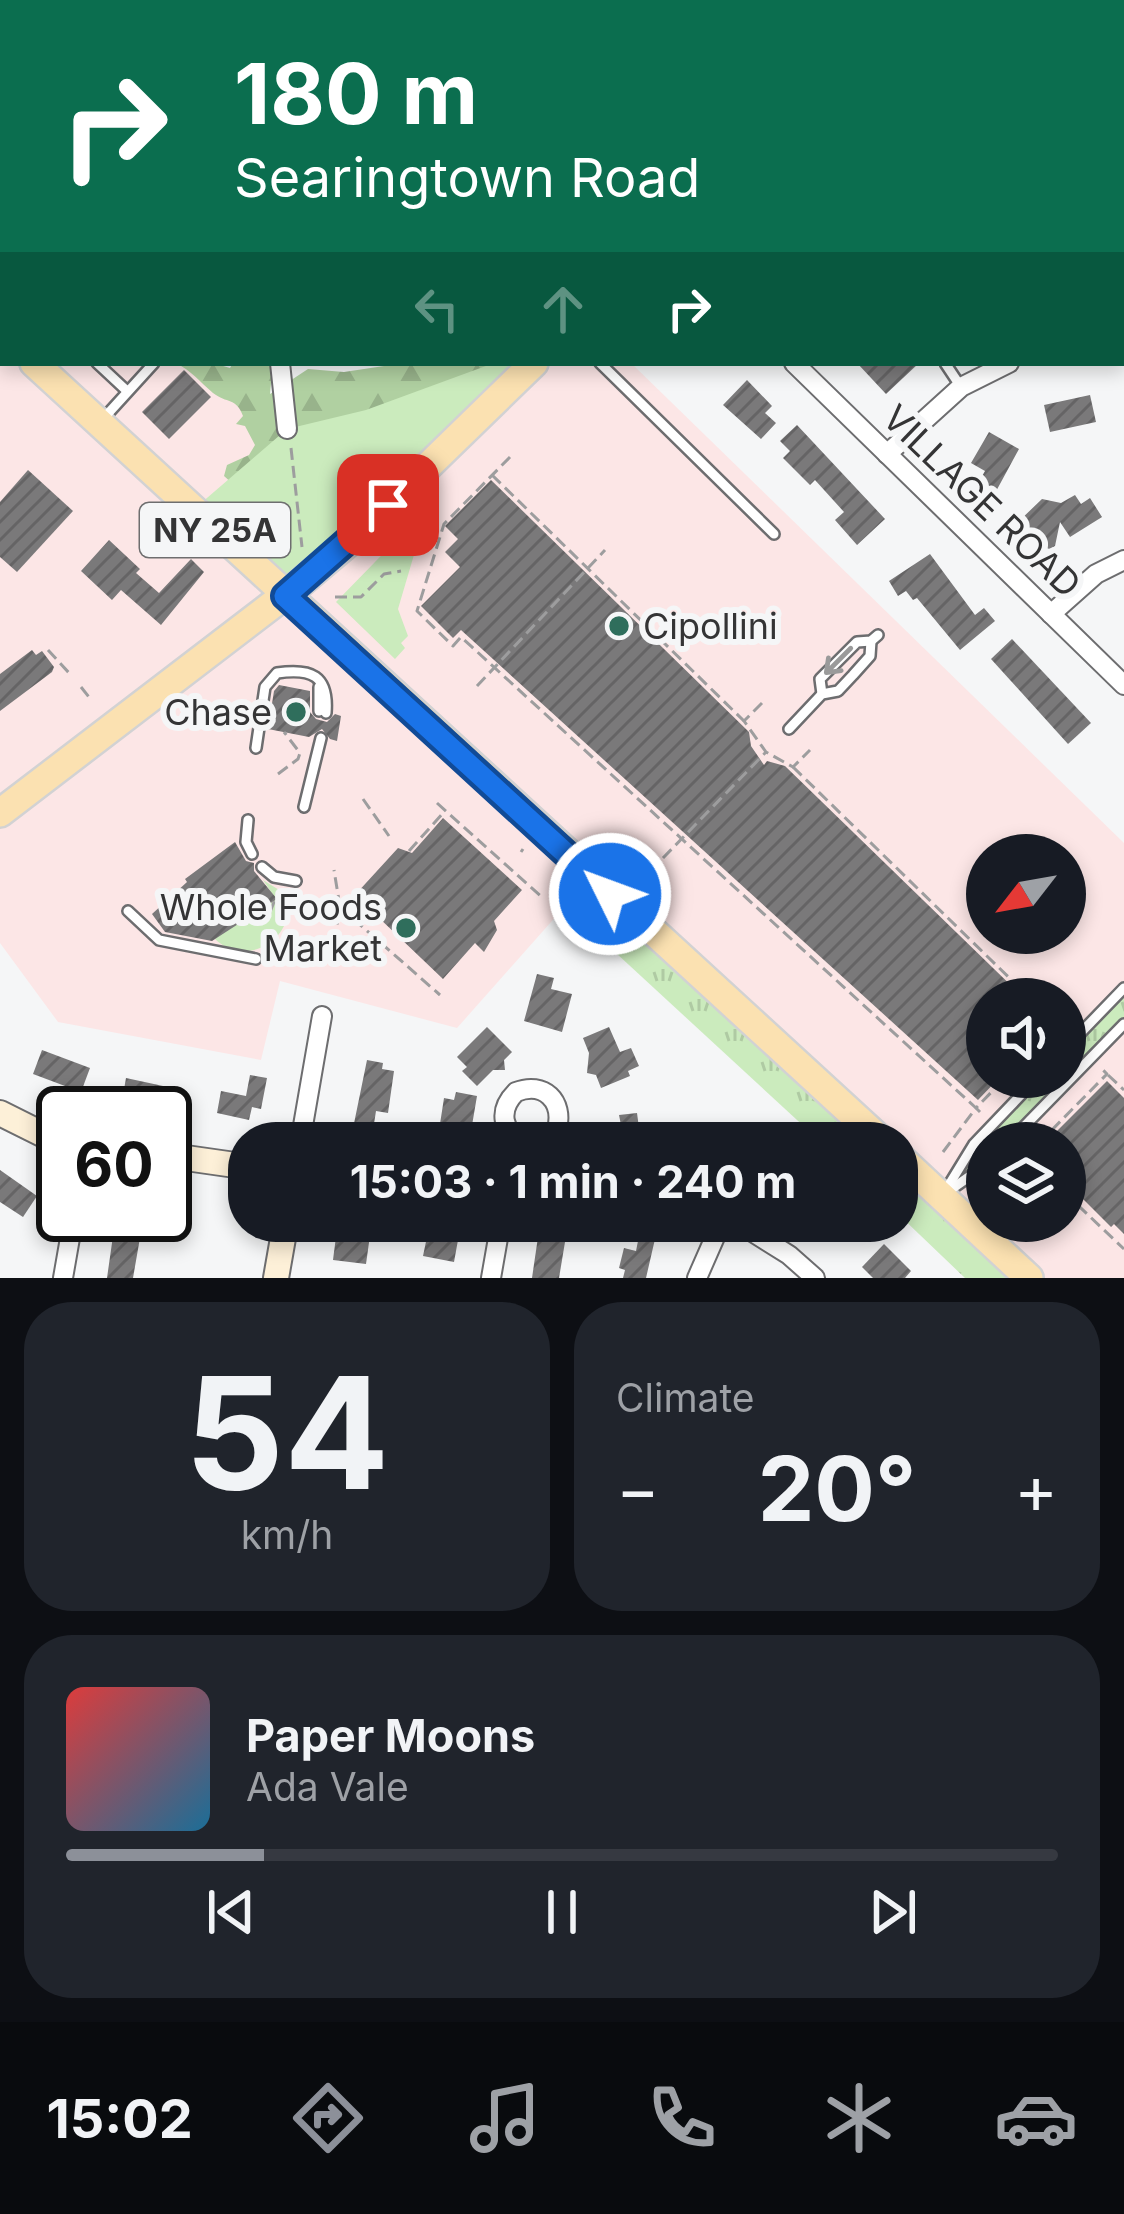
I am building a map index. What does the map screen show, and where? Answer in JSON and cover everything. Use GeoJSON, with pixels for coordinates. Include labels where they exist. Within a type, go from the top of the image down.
{"type":"FeatureCollection","features":[{"type":"Feature","properties":{"kind":"main road","name":"NY 25A"},"geometry":{"type":"LineString","coordinates":[[37,366],[861,1122]]}},
{"type":"Feature","properties":{"kind":"main road"},"geometry":{"type":"LineString","coordinates":[[0,813],[285,596],[356,536],[531,366]]}},
{"type":"Feature","properties":{"kind":"main road"},"geometry":{"type":"LineString","coordinates":[[918,1174],[1029,1278]]}},
{"type":"Feature","properties":{"kind":"street"},"geometry":{"type":"LineString","coordinates":[[280,366],[287,429]]}},
{"type":"Feature","properties":{"kind":"street","name":"VILLAGE ROAD"},"geometry":{"type":"LineString","coordinates":[[797,366],[1124,685]]}},
{"type":"Feature","properties":{"kind":"street"},"geometry":{"type":"LineString","coordinates":[[887,454],[961,387],[1004,366]]}},
{"type":"Feature","properties":{"kind":"street"},"geometry":{"type":"LineString","coordinates":[[1051,614],[1096,574],[1124,560]]}},
{"type":"Feature","properties":{"kind":"street"},"geometry":{"type":"LineString","coordinates":[[304,1122],[322,1016]]}},
{"type":"Feature","properties":{"kind":"street"},"geometry":{"type":"LineString","coordinates":[[0,1113],[36,1131]]}},
{"type":"Feature","properties":{"kind":"street"},"geometry":{"type":"LineString","coordinates":[[192,1159],[228,1164]]}},
{"type":"Feature","properties":{"kind":"street"},"geometry":{"type":"LineString","coordinates":[[63,1278],[69,1242]]}},
{"type":"Feature","properties":{"kind":"street"},"geometry":{"type":"LineString","coordinates":[[276,1278],[282,1242]]}},
{"type":"Feature","properties":{"kind":"street"},"geometry":{"type":"LineString","coordinates":[[491,1278],[497,1242]]}},
{"type":"Feature","properties":{"kind":"street"},"geometry":{"type":"LineString","coordinates":[[697,1278],[713,1242]]}},
{"type":"Feature","properties":{"kind":"street"},"geometry":{"type":"LineString","coordinates":[[771,1242],[815,1278]]}},
{"type":"Feature","properties":{"kind":"lane"},"geometry":{"type":"LineString","coordinates":[[100,366],[128,391]]}},
{"type":"Feature","properties":{"kind":"lane"},"geometry":{"type":"LineString","coordinates":[[99,423],[151,366]]}},
{"type":"Feature","properties":{"kind":"lane"},"geometry":{"type":"LineString","coordinates":[[603,366],[774,534]]}},
{"type":"Feature","properties":{"kind":"lane"},"geometry":{"type":"LineString","coordinates":[[947,366],[961,387]]}},
{"type":"Feature","properties":{"kind":"lane"},"geometry":{"type":"LineString","coordinates":[[789,729],[822,694],[838,691],[870,656],[875,638],[857,641],[820,679],[822,694]]}},
{"type":"Feature","properties":{"kind":"lane"},"geometry":{"type":"LineString","coordinates":[[256,748],[268,680],[281,672],[314,675],[326,688],[326,713],[314,675]]}},
{"type":"Feature","properties":{"kind":"lane"},"geometry":{"type":"LineString","coordinates":[[304,807],[320,738]]}},
{"type":"Feature","properties":{"kind":"lane"},"geometry":{"type":"LineString","coordinates":[[248,820],[246,842],[252,854]]}},
{"type":"Feature","properties":{"kind":"lane"},"geometry":{"type":"LineString","coordinates":[[262,867],[278,878],[296,881]]}},
{"type":"Feature","properties":{"kind":"lane"},"geometry":{"type":"LineString","coordinates":[[128,911],[159,940],[256,959]]}},
{"type":"Feature","properties":{"kind":"lane"},"geometry":{"type":"LineString","coordinates":[[1086,1027],[1124,988]]}},
{"type":"Feature","properties":{"kind":"lane"},"geometry":{"type":"LineString","coordinates":[[1028,1122],[1124,1024]]}},
{"type":"Feature","properties":{"kind":"lane"},"geometry":{"type":"LineString","coordinates":[[942,1196],[974,1144],[1018,1098]]}},
{"type":"Feature","properties":{"kind":"lane"},"geometry":{"type":"LineString","coordinates":[[942,1196],[966,1178]]}},
{"type":"Feature","properties":{"kind":"path"},"geometry":{"type":"LineString","coordinates":[[287,429],[302,547]]}},
{"type":"Feature","properties":{"kind":"path"},"geometry":{"type":"LineString","coordinates":[[510,457],[444,524],[417,610],[453,646],[461,637],[978,1110]]}},
{"type":"Feature","properties":{"kind":"path"},"geometry":{"type":"LineString","coordinates":[[492,475],[744,721],[766,752],[793,767],[1009,978]]}},
{"type":"Feature","properties":{"kind":"path"},"geometry":{"type":"LineString","coordinates":[[477,686],[605,550]]}},
{"type":"Feature","properties":{"kind":"path"},"geometry":{"type":"LineString","coordinates":[[335,597],[361,597],[384,574],[401,571]]}},
{"type":"Feature","properties":{"kind":"path"},"geometry":{"type":"LineString","coordinates":[[48,650],[70,674]]}},
{"type":"Feature","properties":{"kind":"path"},"geometry":{"type":"LineString","coordinates":[[81,688],[92,701]]}},
{"type":"Feature","properties":{"kind":"path"},"geometry":{"type":"LineString","coordinates":[[744,721],[762,703]]}},
{"type":"Feature","properties":{"kind":"path"},"geometry":{"type":"LineString","coordinates":[[278,774],[300,754],[284,732]]}},
{"type":"Feature","properties":{"kind":"path"},"geometry":{"type":"LineString","coordinates":[[793,767],[810,750]]}},
{"type":"Feature","properties":{"kind":"path"},"geometry":{"type":"LineString","coordinates":[[663,858],[766,752]]}},
{"type":"Feature","properties":{"kind":"path"},"geometry":{"type":"LineString","coordinates":[[363,799],[389,836]]}},
{"type":"Feature","properties":{"kind":"path"},"geometry":{"type":"LineString","coordinates":[[437,803],[544,898]]}},
{"type":"Feature","properties":{"kind":"path"},"geometry":{"type":"LineString","coordinates":[[409,851],[445,810]]}},
{"type":"Feature","properties":{"kind":"path"},"geometry":{"type":"LineString","coordinates":[[331,960],[340,907],[334,870]]}},
{"type":"Feature","properties":{"kind":"path"},"geometry":{"type":"LineString","coordinates":[[254,921],[266,916],[278,901],[278,878]]}},
{"type":"Feature","properties":{"kind":"path"},"geometry":{"type":"LineString","coordinates":[[340,907],[440,994]]}},
{"type":"Feature","properties":{"kind":"path"},"geometry":{"type":"LineString","coordinates":[[1102,1069],[1124,1090]]}},
{"type":"Feature","properties":{"kind":"path"},"geometry":{"type":"LineString","coordinates":[[1060,1122],[1108,1074]]}},
{"type":"Feature","properties":{"kind":"path"},"geometry":{"type":"LineString","coordinates":[[943,1153],[988,1098]]}},
{"type":"Feature","properties":{"kind":"path"},"geometry":{"type":"LineString","coordinates":[[1086,1213],[1124,1249]]}},
{"type":"Feature","properties":{"kind":"shaded area"},"geometry":{"type":"Polygon","coordinates":[[[0,366],[194,366],[274,438],[524,366],[634,366],[1124,843],[1124,1278],[1029,1278],[990,1242],[1086,1242],[1086,1122],[966,1122],[966,1220],[918,1176],[918,1122],[859,1122],[591,877],[457,1028],[280,981],[261,1060],[58,1022],[0,943],[0,366]]]}},
{"type":"Feature","properties":{"kind":"green space"},"geometry":{"type":"Polygon","coordinates":[[[180,366],[273,366],[270,394],[308,369],[506,366],[234,485],[224,476],[227,465],[249,455],[255,445],[245,426],[236,424],[243,416],[234,403],[213,393],[180,366]]]}},
{"type":"Feature","properties":{"kind":"green space"},"geometry":{"type":"Polygon","coordinates":[[[486,366],[531,366],[285,596],[193,510],[287,429],[366,410],[486,366]]]}},
{"type":"Feature","properties":{"kind":"green space"},"geometry":{"type":"Polygon","coordinates":[[[413,523],[421,531],[398,609],[408,636],[395,659],[336,602],[413,523]]]}},
{"type":"Feature","properties":{"kind":"green space"},"geometry":{"type":"Polygon","coordinates":[[[590,877],[860,1122],[799,1122],[565,906],[590,877]]]}},
{"type":"Feature","properties":{"kind":"green space"},"geometry":{"type":"Polygon","coordinates":[[[263,880],[284,893],[288,908],[279,933],[257,949],[243,951],[215,939],[234,901],[248,920],[276,899],[263,880]]]}},
{"type":"Feature","properties":{"kind":"green space"},"geometry":{"type":"Polygon","coordinates":[[[1124,988],[1124,1024],[1086,1063],[1086,1027],[1124,988]]]}},
{"type":"Feature","properties":{"kind":"green space"},"geometry":{"type":"Polygon","coordinates":[[[1018,1098],[1052,1098],[1028,1122],[995,1122],[1018,1098]]]}},
{"type":"Feature","properties":{"kind":"green space"},"geometry":{"type":"Polygon","coordinates":[[[966,1156],[966,1179],[942,1196],[966,1219],[966,1242],[991,1242],[1029,1278],[965,1278],[918,1233],[918,1174],[941,1195],[966,1156]]]}},
{"type":"Feature","properties":{"kind":"building"},"geometry":{"type":"Polygon","coordinates":[[[860,366],[916,366],[886,394],[860,366]]]}},
{"type":"Feature","properties":{"kind":"building"},"geometry":{"type":"Polygon","coordinates":[[[184,370],[211,397],[169,439],[142,412],[184,370]]]}},
{"type":"Feature","properties":{"kind":"building"},"geometry":{"type":"Polygon","coordinates":[[[747,380],[772,406],[765,413],[776,423],[761,439],[723,405],[747,380]]]}},
{"type":"Feature","properties":{"kind":"building"},"geometry":{"type":"Polygon","coordinates":[[[1090,395],[1096,422],[1050,432],[1044,405],[1090,395]]]}},
{"type":"Feature","properties":{"kind":"building"},"geometry":{"type":"Polygon","coordinates":[[[797,425],[885,519],[857,545],[835,520],[844,512],[815,480],[810,485],[783,458],[790,451],[780,441],[797,425]]]}},
{"type":"Feature","properties":{"kind":"building"},"geometry":{"type":"Polygon","coordinates":[[[989,432],[1019,449],[994,495],[977,485],[985,471],[971,463],[989,432]]]}},
{"type":"Feature","properties":{"kind":"building"},"geometry":{"type":"Polygon","coordinates":[[[28,470],[73,511],[17,572],[0,557],[0,502],[28,470]]]}},
{"type":"Feature","properties":{"kind":"building"},"geometry":{"type":"Polygon","coordinates":[[[491,480],[749,732],[751,746],[764,765],[767,761],[785,766],[966,942],[966,954],[979,954],[1003,978],[966,978],[966,1089],[461,630],[453,638],[421,606],[460,567],[445,552],[458,539],[445,526],[491,480]]]}},
{"type":"Feature","properties":{"kind":"building"},"geometry":{"type":"Polygon","coordinates":[[[1075,495],[1081,504],[1090,498],[1102,517],[1070,537],[1060,522],[1055,546],[1050,549],[1041,547],[1017,523],[1042,499],[1061,503],[1075,495]]]}},
{"type":"Feature","properties":{"kind":"building"},"geometry":{"type":"Polygon","coordinates":[[[109,540],[159,593],[191,559],[204,572],[161,625],[121,590],[112,600],[81,571],[109,540]]]}},
{"type":"Feature","properties":{"kind":"building"},"geometry":{"type":"Polygon","coordinates":[[[930,554],[975,615],[984,608],[995,621],[960,650],[917,598],[913,600],[906,591],[898,596],[889,581],[930,554]]]}},
{"type":"Feature","properties":{"kind":"building"},"geometry":{"type":"Polygon","coordinates":[[[1012,639],[1091,723],[1068,744],[991,659],[1012,639]]]}},
{"type":"Feature","properties":{"kind":"building"},"geometry":{"type":"Polygon","coordinates":[[[32,650],[36,655],[42,651],[54,667],[52,672],[0,711],[0,674],[32,650]]]}},
{"type":"Feature","properties":{"kind":"building","name":"Chase"},"geometry":{"type":"Polygon","coordinates":[[[279,685],[310,691],[310,712],[316,719],[327,722],[335,714],[341,716],[337,741],[322,729],[309,737],[268,729],[279,685]]]}},
{"type":"Feature","properties":{"kind":"building"},"geometry":{"type":"Polygon","coordinates":[[[443,818],[522,890],[494,921],[497,930],[484,952],[475,943],[443,979],[355,895],[398,848],[412,853],[443,818]]]}},
{"type":"Feature","properties":{"kind":"building"},"geometry":{"type":"Polygon","coordinates":[[[235,842],[277,899],[212,941],[165,932],[152,914],[185,879],[235,842]]]}},
{"type":"Feature","properties":{"kind":"building"},"geometry":{"type":"Polygon","coordinates":[[[537,974],[554,978],[551,989],[572,994],[562,1032],[524,1021],[537,974]]]}},
{"type":"Feature","properties":{"kind":"building"},"geometry":{"type":"Polygon","coordinates":[[[487,1027],[512,1052],[504,1060],[505,1070],[493,1070],[477,1086],[462,1071],[467,1067],[457,1057],[487,1027]]]}},
{"type":"Feature","properties":{"kind":"building"},"geometry":{"type":"Polygon","coordinates":[[[609,1027],[620,1052],[631,1048],[639,1066],[628,1071],[630,1076],[601,1088],[596,1075],[587,1073],[589,1053],[583,1038],[609,1027]]]}},
{"type":"Feature","properties":{"kind":"building"},"geometry":{"type":"Polygon","coordinates":[[[42,1050],[90,1068],[83,1086],[65,1086],[33,1074],[42,1050]]]}},
{"type":"Feature","properties":{"kind":"building"},"geometry":{"type":"Polygon","coordinates":[[[367,1060],[383,1063],[382,1069],[394,1071],[388,1113],[376,1111],[374,1122],[354,1122],[367,1060]]]}},
{"type":"Feature","properties":{"kind":"building"},"geometry":{"type":"Polygon","coordinates":[[[250,1075],[267,1078],[261,1109],[252,1107],[249,1120],[217,1113],[221,1091],[246,1096],[250,1075]]]}},
{"type":"Feature","properties":{"kind":"building"},"geometry":{"type":"Polygon","coordinates":[[[126,1078],[163,1086],[125,1086],[126,1078]]]}},
{"type":"Feature","properties":{"kind":"building"},"geometry":{"type":"Polygon","coordinates":[[[1107,1081],[1124,1098],[1124,1234],[1086,1202],[1086,1122],[1066,1122],[1107,1081]]]}},
{"type":"Feature","properties":{"kind":"building"},"geometry":{"type":"Polygon","coordinates":[[[456,1092],[477,1096],[473,1122],[440,1122],[444,1098],[454,1100],[456,1092]]]}},
{"type":"Feature","properties":{"kind":"building"},"geometry":{"type":"Polygon","coordinates":[[[637,1113],[638,1122],[620,1122],[619,1115],[637,1113]]]}},
{"type":"Feature","properties":{"kind":"building"},"geometry":{"type":"Polygon","coordinates":[[[0,1170],[36,1195],[23,1217],[0,1202],[0,1170]]]}},
{"type":"Feature","properties":{"kind":"building"},"geometry":{"type":"Polygon","coordinates":[[[112,1242],[139,1242],[133,1278],[107,1278],[112,1242]]]}},
{"type":"Feature","properties":{"kind":"building"},"geometry":{"type":"Polygon","coordinates":[[[335,1242],[369,1242],[366,1264],[333,1260],[335,1242]]]}},
{"type":"Feature","properties":{"kind":"building"},"geometry":{"type":"Polygon","coordinates":[[[426,1242],[458,1242],[454,1262],[423,1256],[426,1242]]]}},
{"type":"Feature","properties":{"kind":"building"},"geometry":{"type":"Polygon","coordinates":[[[537,1242],[565,1242],[559,1278],[532,1278],[537,1242]]]}},
{"type":"Feature","properties":{"kind":"building"},"geometry":{"type":"Polygon","coordinates":[[[638,1242],[654,1242],[646,1278],[623,1278],[625,1270],[619,1268],[624,1248],[636,1251],[638,1242]]]}},
{"type":"Feature","properties":{"kind":"building"},"geometry":{"type":"Polygon","coordinates":[[[884,1244],[911,1271],[905,1278],[873,1278],[862,1267],[884,1244]]]}},
{"type":"Feature","properties":{"kind":"place","name":"Cipollini"},"geometry":{"type":"Point","coordinates":[619,626]}},
{"type":"Feature","properties":{"kind":"place","name":"Chase"},"geometry":{"type":"Point","coordinates":[296,712]}},
{"type":"Feature","properties":{"kind":"place","name":"Whole Foods Market"},"geometry":{"type":"Point","coordinates":[406,928]}},
{"type":"Feature","properties":{"kind":"route"},"geometry":{"type":"LineString","coordinates":[[388,505],[285,596],[610,894]]}}]}
